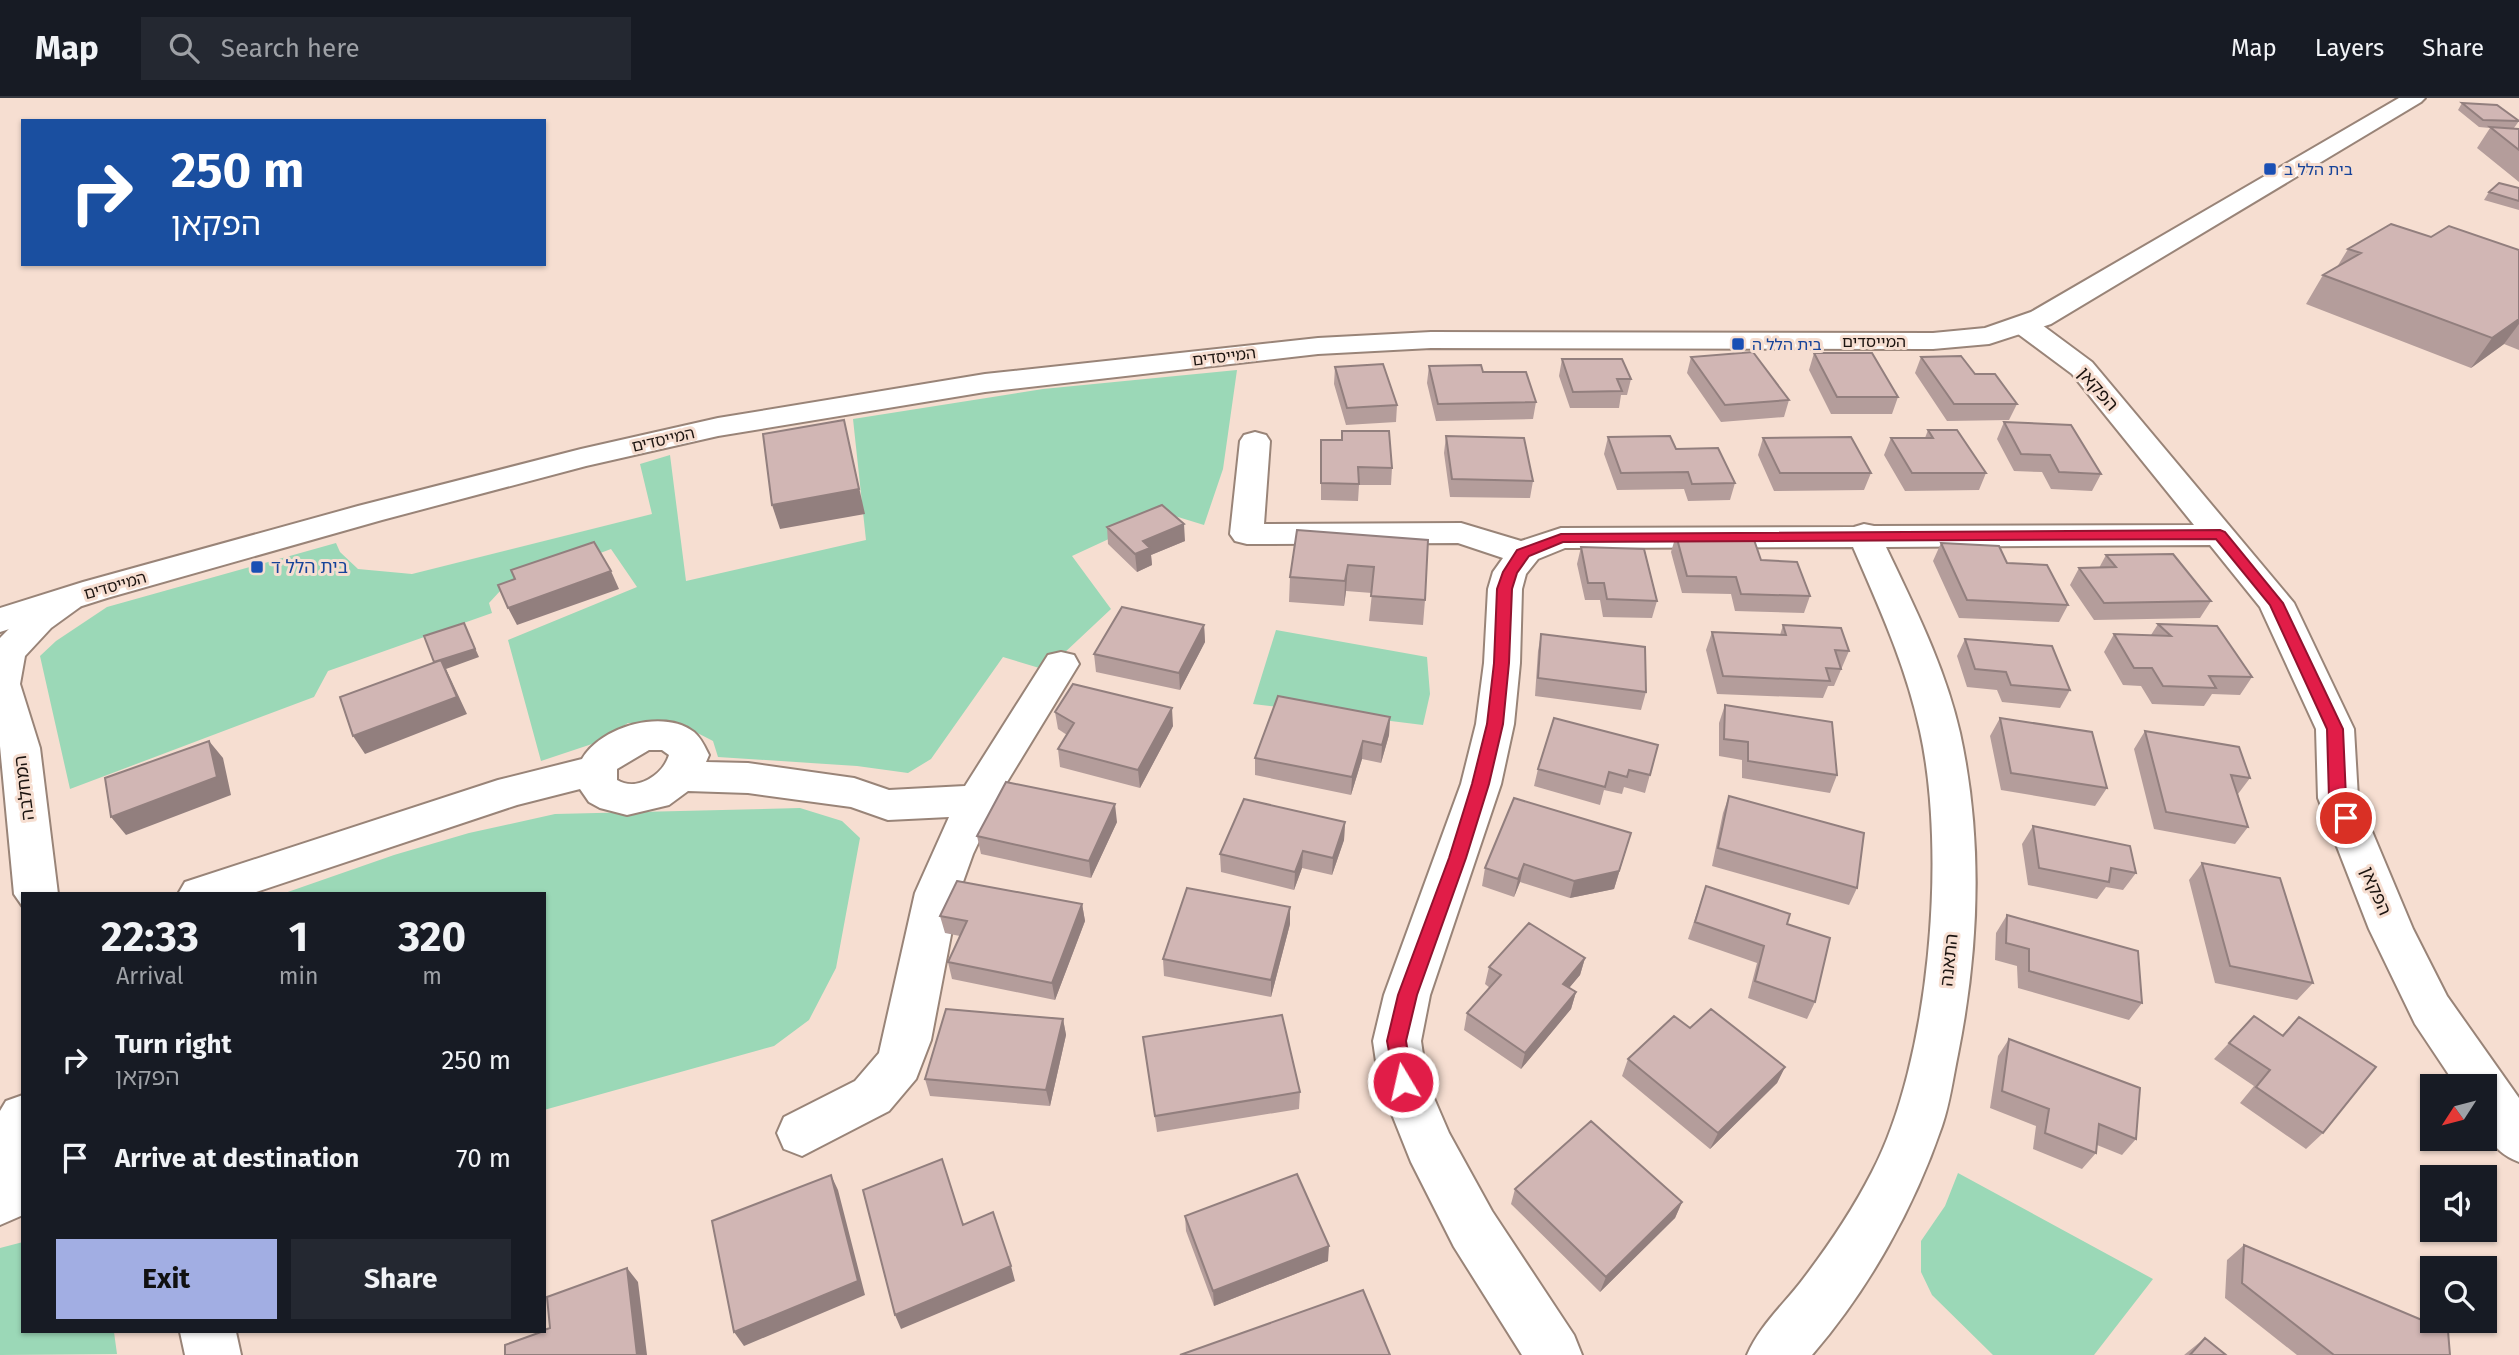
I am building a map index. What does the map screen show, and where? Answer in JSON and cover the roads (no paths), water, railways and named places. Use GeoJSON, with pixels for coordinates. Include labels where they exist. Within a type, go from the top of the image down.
{"type":"FeatureCollection","features":[{"type":"Feature","properties":{"kind":"street","name":"המייסדים"},"geometry":{"type":"LineString","coordinates":[[0,620],[357,517],[617,450],[730,424],[985,383],[1271,351],[1431,340],[1933,341],[1989,336],[2024,326],[2414,98]]}},
{"type":"Feature","properties":{"kind":"street","name":"הפקאן"},"geometry":{"type":"LineString","coordinates":[[2024,326],[2082,368],[2276,603],[2335,729],[2337,798],[2391,929],[2431,1010],[2474,1074]]}},
{"type":"Feature","properties":{"kind":"street"},"geometry":{"type":"LineString","coordinates":[[1255,441],[1247,534],[1461,533],[1522,553],[1561,538],[1864,534],[2220,535]]}},
{"type":"Feature","properties":{"kind":"street","name":"התאנה"},"geometry":{"type":"LineString","coordinates":[[1775,1355],[1855,1252],[1883,1203],[1918,1126],[1938,1039],[1952,946],[1951,823],[1943,749],[1928,686],[1864,534]]}},
{"type":"Feature","properties":{"kind":"street"},"geometry":{"type":"LineString","coordinates":[[1522,553],[1521,559],[1510,572],[1505,589],[1502,663],[1495,724],[1481,784],[1407,995],[1397,1041],[1403,1082],[1429,1146],[1472,1229],[1554,1355]]}},
{"type":"Feature","properties":{"kind":"street","name":"המחלבה"},"geometry":{"type":"LineString","coordinates":[[36,892],[20,748],[1,683],[8,652],[38,620],[68,599]]}},
{"type":"Feature","properties":{"kind":"street"},"geometry":{"type":"LineString","coordinates":[[802,1133],[872,1096],[899,1064],[907,1040],[937,893],[977,801],[1061,664]]}},
{"type":"Feature","properties":{"kind":"street"},"geometry":{"type":"LineString","coordinates":[[666,736],[678,739],[686,746],[690,755],[681,776],[656,794],[624,799],[601,790],[597,781],[597,770],[602,760],[624,742],[639,737],[666,736]]}},
{"type":"Feature","properties":{"kind":"street"},"geometry":{"type":"LineString","coordinates":[[206,892],[512,791],[597,770]]}},
{"type":"Feature","properties":{"kind":"street"},"geometry":{"type":"LineString","coordinates":[[681,776],[748,778],[854,793],[888,805],[977,801]]}},
{"type":"Feature","properties":{"kind":"street","name":"הפקאן"},"geometry":{"type":"LineString","coordinates":[[2497,1107],[2519,1139]]}},
{"type":"Feature","properties":{"kind":"street"},"geometry":{"type":"LineString","coordinates":[[0,1160],[21,1121]]}},
{"type":"Feature","properties":{"kind":"street"},"geometry":{"type":"LineString","coordinates":[[0,1201],[21,1186]]}},
{"type":"Feature","properties":{"kind":"street"},"geometry":{"type":"LineString","coordinates":[[208,1333],[213,1355]]}},
{"type":"Feature","properties":{"kind":"place","name":"בית הלל ב"},"geometry":{"type":"Point","coordinates":[2270,169]}},
{"type":"Feature","properties":{"kind":"place","name":"בית הלל ה"},"geometry":{"type":"Point","coordinates":[1738,344]}},
{"type":"Feature","properties":{"kind":"place","name":"בית הלל ד"},"geometry":{"type":"Point","coordinates":[257,567]}}]}
